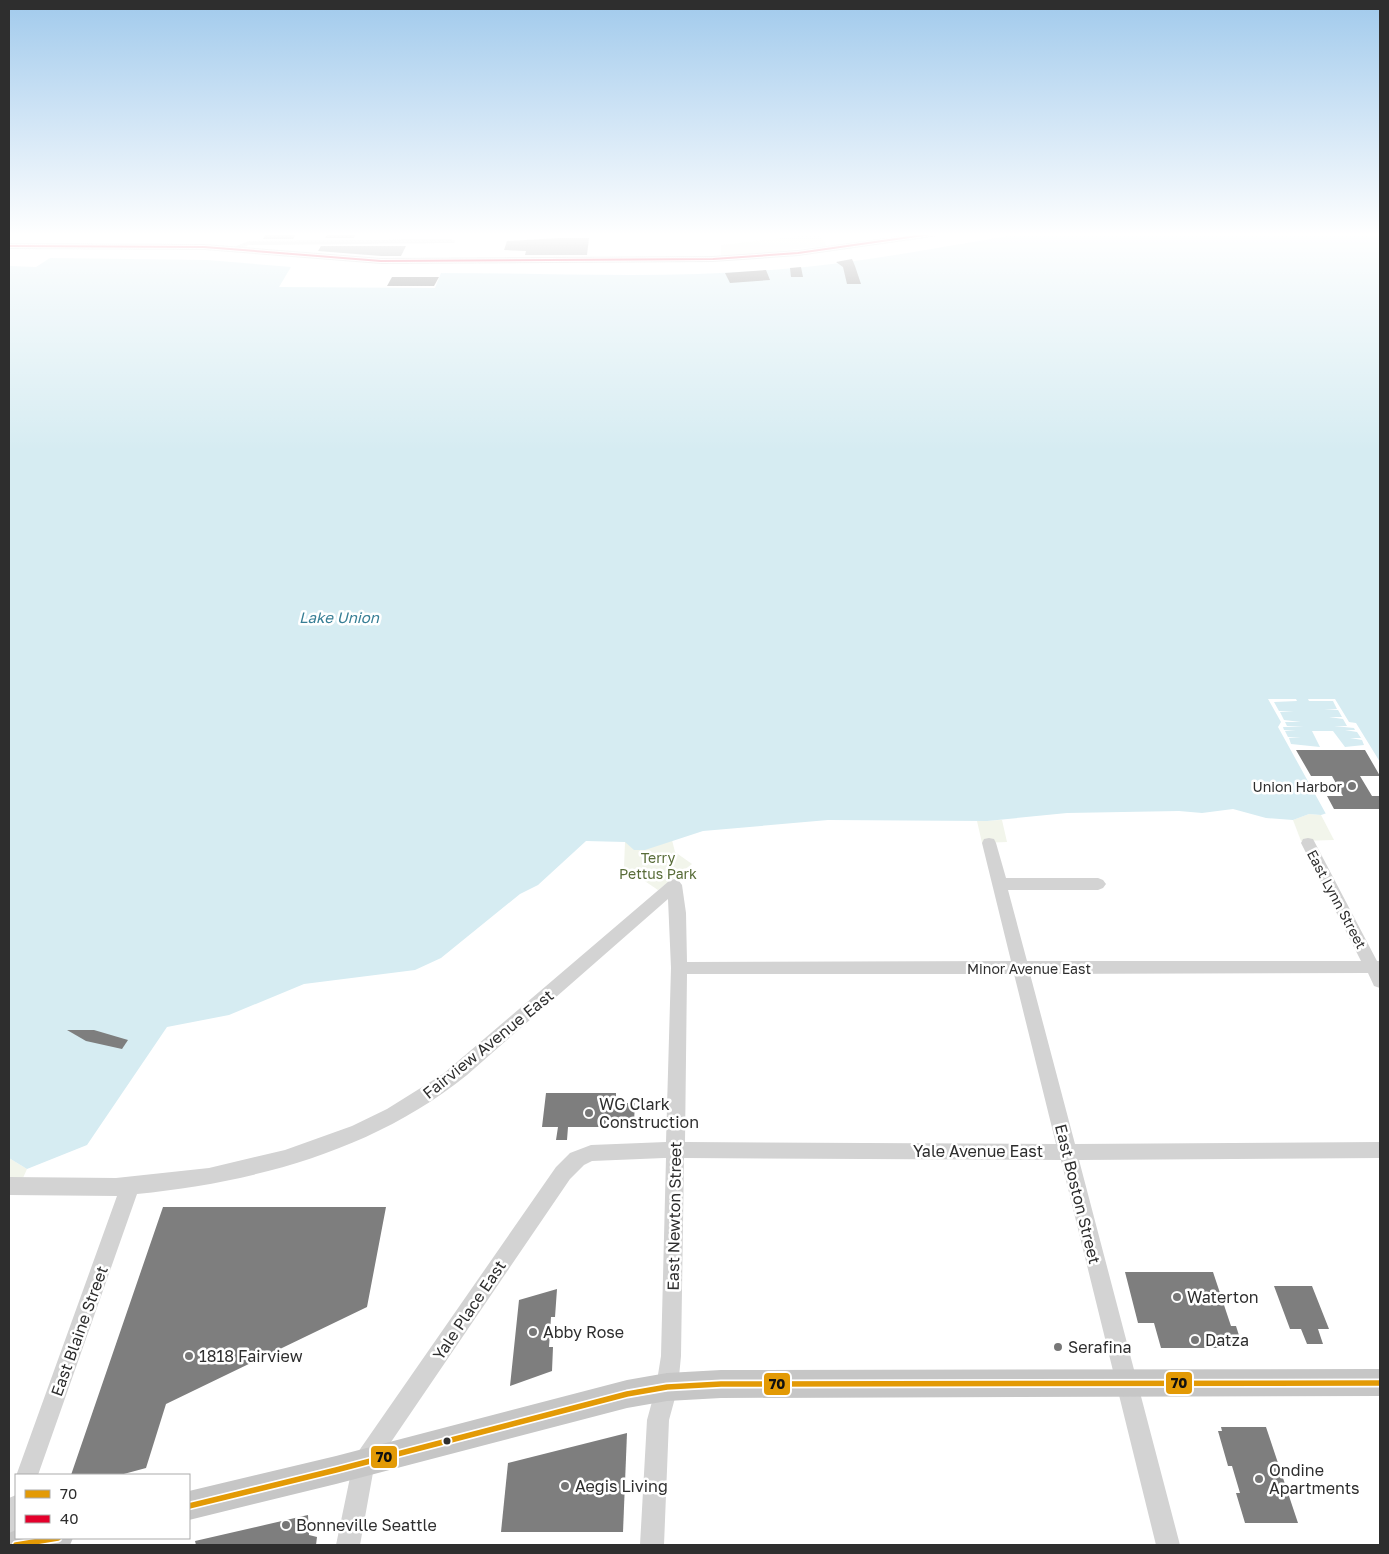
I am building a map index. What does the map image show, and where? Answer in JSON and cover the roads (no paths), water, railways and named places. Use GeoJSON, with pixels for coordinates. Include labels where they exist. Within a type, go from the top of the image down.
{"type":"FeatureCollection","features":[{"type":"Feature","properties":{"kind":"main road"},"geometry":{"type":"LineString","coordinates":[[190,1506],[364,1463],[628,1394],[667,1387],[721,1384],[1380,1384]]}},
{"type":"Feature","properties":{"kind":"main road"},"geometry":{"type":"LineString","coordinates":[[16,1545],[52,1539]]}},
{"type":"Feature","properties":{"kind":"street","name":"East Boston Street"},"geometry":{"type":"LineString","coordinates":[[989,843],[1168,1545]]}},
{"type":"Feature","properties":{"kind":"street","name":"East Lynn Street"},"geometry":{"type":"LineString","coordinates":[[1308,843],[1378,972]]}},
{"type":"Feature","properties":{"kind":"street"},"geometry":{"type":"LineString","coordinates":[[1000,884],[1098,884]]}},
{"type":"Feature","properties":{"kind":"street","name":"East Newton Street"},"geometry":{"type":"LineString","coordinates":[[652,1545],[658,1420],[667,1387],[671,1356],[679,968],[678,913],[674,885]]}},
{"type":"Feature","properties":{"kind":"street","name":"Fairview Avenue East"},"geometry":{"type":"LineString","coordinates":[[9,1186],[130,1186],[201,1177],[259,1166],[309,1153],[356,1134],[420,1100],[482,1051],[674,885]]}},
{"type":"Feature","properties":{"kind":"street","name":"Minor Avenue East"},"geometry":{"type":"LineString","coordinates":[[679,968],[1021,968],[1378,972]]}},
{"type":"Feature","properties":{"kind":"street","name":"Yale Avenue East"},"geometry":{"type":"LineString","coordinates":[[577,1159],[591,1153],[675,1150],[1067,1152],[1380,1150]]}},
{"type":"Feature","properties":{"kind":"street","name":"Yale Place East"},"geometry":{"type":"LineString","coordinates":[[364,1463],[563,1173],[577,1159]]}},
{"type":"Feature","properties":{"kind":"street","name":"East Blaine Street"},"geometry":{"type":"LineString","coordinates":[[27,1474],[130,1186]]}},
{"type":"Feature","properties":{"kind":"street"},"geometry":{"type":"LineString","coordinates":[[348,1545],[364,1463]]}},
{"type":"Feature","properties":{"kind":"street"},"geometry":{"type":"LineString","coordinates":[[9,1527],[15,1509]]}},
{"type":"Feature","properties":{"kind":"water","name":"Lake Union"},"geometry":{"type":"Polygon","coordinates":[[[9,306],[1380,306],[1380,812],[1330,812],[1321,815],[1309,814],[1293,820],[1266,818],[1233,809],[1202,813],[1179,811],[1067,813],[987,821],[828,820],[703,831],[645,850],[634,850],[625,842],[586,841],[538,885],[520,894],[441,958],[415,970],[304,984],[229,1015],[167,1027],[87,1145],[27,1169],[9,1158],[9,306]]]}},
{"type":"Feature","properties":{"kind":"place","name":"Union Harbor"},"geometry":{"type":"Point","coordinates":[1352,786]}},
{"type":"Feature","properties":{"kind":"place","name":"WG Clark Construction"},"geometry":{"type":"Point","coordinates":[589,1113]}},
{"type":"Feature","properties":{"kind":"place","name":"Waterton"},"geometry":{"type":"Point","coordinates":[1177,1297]}},
{"type":"Feature","properties":{"kind":"place","name":"Abby Rose"},"geometry":{"type":"Point","coordinates":[533,1332]}},
{"type":"Feature","properties":{"kind":"place","name":"Datza"},"geometry":{"type":"Point","coordinates":[1195,1340]}},
{"type":"Feature","properties":{"kind":"place","name":"Serafina"},"geometry":{"type":"Point","coordinates":[1058,1347]}},
{"type":"Feature","properties":{"kind":"place","name":"1818 Fairview"},"geometry":{"type":"Point","coordinates":[189,1356]}},
{"type":"Feature","properties":{"kind":"place","name":"Ondine Apartments"},"geometry":{"type":"Point","coordinates":[1259,1479]}},
{"type":"Feature","properties":{"kind":"place","name":"Aegis Living"},"geometry":{"type":"Point","coordinates":[565,1486]}},
{"type":"Feature","properties":{"kind":"place","name":"Bonneville Seattle"},"geometry":{"type":"Point","coordinates":[286,1525]}},
{"type":"Feature","properties":{"kind":"park label","name":"Terry Pettus Park"},"geometry":{"type":"Point","coordinates":[658,866]}}]}
